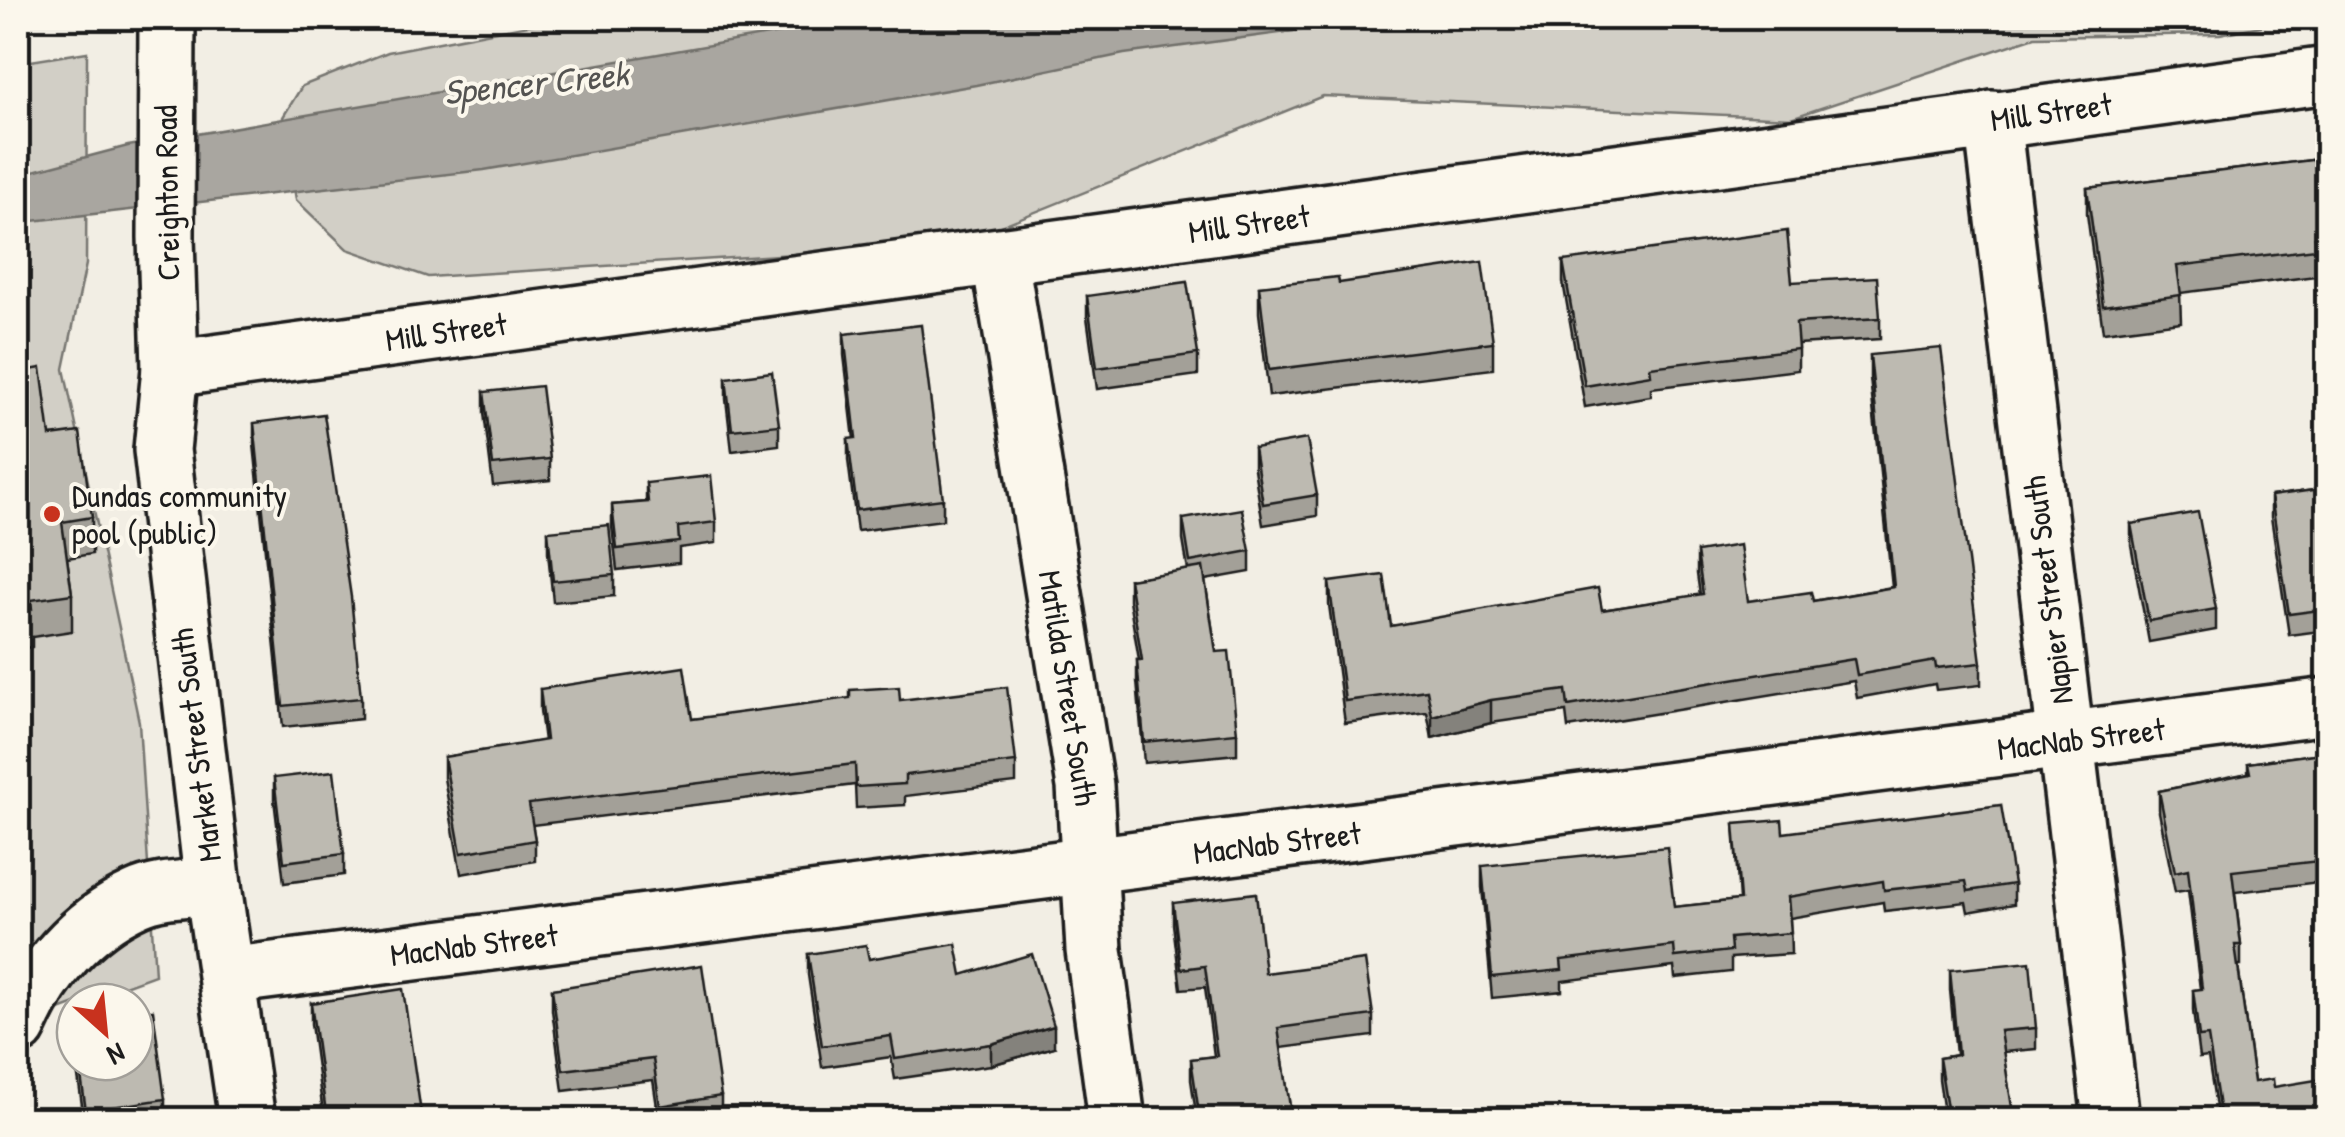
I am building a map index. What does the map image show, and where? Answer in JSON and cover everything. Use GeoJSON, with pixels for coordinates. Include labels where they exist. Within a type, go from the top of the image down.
{"type":"FeatureCollection","features":[{"type":"Feature","properties":{"kind":"street","name":"Creighton Road"},"geometry":{"type":"LineString","coordinates":[[166,25],[170,370]]}},
{"type":"Feature","properties":{"kind":"street","name":"Mill Street"},"geometry":{"type":"LineString","coordinates":[[170,370],[2328,75]]}},
{"type":"Feature","properties":{"kind":"street","name":"Napier Street South"},"geometry":{"type":"LineString","coordinates":[[1992,119],[2111,1120]]}},
{"type":"Feature","properties":{"kind":"street","name":"Matilda Street South"},"geometry":{"type":"LineString","coordinates":[[1000,258],[1085,786],[1094,950],[1117,1120]]}},
{"type":"Feature","properties":{"kind":"street","name":"Market Street South"},"geometry":{"type":"LineString","coordinates":[[170,370],[162,450],[213,886],[247,1120]]}},
{"type":"Feature","properties":{"kind":"street","name":"MacNab Street"},"geometry":{"type":"LineString","coordinates":[[227,976],[1092,868],[2328,706]]}},
{"type":"Feature","properties":{"kind":"street"},"geometry":{"type":"LineString","coordinates":[[18,1026],[34,989],[83,932],[136,899],[213,886]]}},
{"type":"Feature","properties":{"kind":"shaded area"},"geometry":{"type":"Polygon","coordinates":[[[564,18],[2302,18],[2220,34],[2035,37],[1791,118],[1323,96],[956,244],[428,277],[347,249],[296,200],[283,117],[302,86],[388,52],[564,18]]]}},
{"type":"Feature","properties":{"kind":"shaded area"},"geometry":{"type":"Polygon","coordinates":[[[87,52],[86,264],[64,369],[139,722],[155,975],[136,982],[55,982],[55,1012],[40,1017],[18,1091],[18,63],[87,52]]]}},
{"type":"Feature","properties":{"kind":"water","name":"Spencer Creek"},"geometry":{"type":"Polygon","coordinates":[[[866,18],[1391,18],[1124,54],[976,85],[484,170],[32,221],[18,227],[18,175],[128,146],[866,18]]]}},
{"type":"Feature","properties":{"kind":"building"},"geometry":{"type":"Polygon","coordinates":[[[2328,158],[2328,235],[2315,237],[2316,249],[2177,266],[2181,295],[2103,306],[2087,188],[2328,158]]]}},
{"type":"Feature","properties":{"kind":"building"},"geometry":{"type":"Polygon","coordinates":[[[1787,231],[1792,282],[1877,277],[1880,318],[1796,323],[1798,349],[1650,367],[1651,375],[1585,386],[1563,261],[1787,231]]]}},
{"type":"Feature","properties":{"kind":"building"},"geometry":{"type":"Polygon","coordinates":[[[1482,262],[1493,342],[1269,370],[1259,286],[1338,277],[1339,283],[1482,262]]]}},
{"type":"Feature","properties":{"kind":"building"},"geometry":{"type":"Polygon","coordinates":[[[1187,282],[1198,354],[1097,368],[1087,296],[1187,282]]]}},
{"type":"Feature","properties":{"kind":"building"},"geometry":{"type":"Polygon","coordinates":[[[921,325],[943,499],[857,510],[848,439],[856,438],[844,334],[921,325]]]}},
{"type":"Feature","properties":{"kind":"building"},"geometry":{"type":"Polygon","coordinates":[[[1941,348],[1981,663],[1936,668],[1935,661],[1857,675],[1854,659],[1568,706],[1566,690],[1491,700],[1432,716],[1427,690],[1345,701],[1329,582],[1384,575],[1391,626],[1598,588],[1602,610],[1703,594],[1697,552],[1740,545],[1748,601],[1811,592],[1813,601],[1894,587],[1870,355],[1941,348]]]}},
{"type":"Feature","properties":{"kind":"building","name":"Dundas community pool (public)"},"geometry":{"type":"Polygon","coordinates":[[[41,368],[50,436],[80,432],[92,517],[62,522],[72,594],[31,600],[32,609],[18,612],[18,372],[41,368]]]}},
{"type":"Feature","properties":{"kind":"building"},"geometry":{"type":"Polygon","coordinates":[[[772,372],[779,425],[732,430],[726,378],[772,372]]]}},
{"type":"Feature","properties":{"kind":"building"},"geometry":{"type":"Polygon","coordinates":[[[541,386],[550,459],[493,465],[484,392],[541,386]]]}},
{"type":"Feature","properties":{"kind":"building"},"geometry":{"type":"Polygon","coordinates":[[[324,414],[351,597],[361,698],[283,706],[254,423],[324,414]]]}},
{"type":"Feature","properties":{"kind":"building"},"geometry":{"type":"Polygon","coordinates":[[[1307,439],[1317,495],[1263,504],[1254,448],[1307,439]]]}},
{"type":"Feature","properties":{"kind":"building"},"geometry":{"type":"Polygon","coordinates":[[[711,476],[716,522],[678,527],[679,542],[617,549],[612,505],[648,502],[646,483],[711,476]]]}},
{"type":"Feature","properties":{"kind":"building"},"geometry":{"type":"Polygon","coordinates":[[[2328,488],[2328,609],[2289,614],[2271,496],[2328,488]]]}},
{"type":"Feature","properties":{"kind":"building"},"geometry":{"type":"Polygon","coordinates":[[[1242,509],[1250,551],[1190,562],[1183,519],[1242,509]]]}},
{"type":"Feature","properties":{"kind":"building"},"geometry":{"type":"Polygon","coordinates":[[[2198,512],[2216,609],[2149,621],[2131,524],[2198,512]]]}},
{"type":"Feature","properties":{"kind":"building"},"geometry":{"type":"Polygon","coordinates":[[[609,525],[614,575],[553,581],[548,531],[609,525]]]}},
{"type":"Feature","properties":{"kind":"building"},"geometry":{"type":"Polygon","coordinates":[[[1203,567],[1216,652],[1229,651],[1237,733],[1144,742],[1137,660],[1142,660],[1129,579],[1203,567]]]}},
{"type":"Feature","properties":{"kind":"building"},"geometry":{"type":"Polygon","coordinates":[[[684,667],[692,719],[850,698],[850,690],[899,687],[900,700],[1007,687],[1016,762],[905,775],[905,784],[856,787],[855,764],[529,804],[535,840],[461,853],[444,757],[546,740],[540,689],[684,667]]]}},
{"type":"Feature","properties":{"kind":"building"},"geometry":{"type":"Polygon","coordinates":[[[2328,747],[2328,860],[2232,871],[2241,945],[2235,945],[2254,1082],[2273,1079],[2274,1087],[2328,1078],[2328,1120],[2221,1120],[2208,1036],[2199,1037],[2193,990],[2202,989],[2188,869],[2175,872],[2159,791],[2250,773],[2248,763],[2322,753],[2321,748],[2328,747]]]}},
{"type":"Feature","properties":{"kind":"building"},"geometry":{"type":"Polygon","coordinates":[[[334,771],[344,854],[284,862],[274,778],[334,771]]]}},
{"type":"Feature","properties":{"kind":"building"},"geometry":{"type":"Polygon","coordinates":[[[2001,805],[2014,884],[1968,891],[1966,881],[1884,890],[1883,881],[1788,897],[1791,933],[1730,938],[1731,951],[1675,957],[1674,946],[1561,960],[1562,970],[1492,977],[1482,866],[1667,847],[1674,907],[1740,900],[1734,824],[1782,820],[1783,833],[2001,805]]]}},
{"type":"Feature","properties":{"kind":"building"},"geometry":{"type":"Polygon","coordinates":[[[1256,893],[1265,973],[1365,960],[1373,1015],[1278,1028],[1292,1120],[1200,1120],[1191,1059],[1217,1056],[1205,966],[1181,969],[1173,903],[1256,893]]]}},
{"type":"Feature","properties":{"kind":"building"},"geometry":{"type":"Polygon","coordinates":[[[956,944],[962,975],[1032,954],[1054,1026],[991,1044],[895,1059],[891,1036],[822,1046],[808,954],[866,945],[869,959],[956,944]]]}},
{"type":"Feature","properties":{"kind":"building"},"geometry":{"type":"Polygon","coordinates":[[[2030,962],[2036,1028],[2000,1031],[2014,1120],[1949,1120],[1939,1058],[1958,1055],[1950,970],[2030,962]]]}},
{"type":"Feature","properties":{"kind":"building"},"geometry":{"type":"Polygon","coordinates":[[[702,965],[721,1096],[660,1106],[653,1059],[563,1070],[552,989],[702,965]]]}},
{"type":"Feature","properties":{"kind":"building"},"geometry":{"type":"Polygon","coordinates":[[[403,989],[422,1120],[327,1120],[311,1003],[403,989]]]}},
{"type":"Feature","properties":{"kind":"building"},"geometry":{"type":"Polygon","coordinates":[[[155,1025],[165,1099],[86,1111],[82,1082],[155,1082],[155,1025]]]}},
{"type":"Feature","properties":{"kind":"place","name":"Dundas community pool (public)"},"geometry":{"type":"Point","coordinates":[52,514]}}]}
